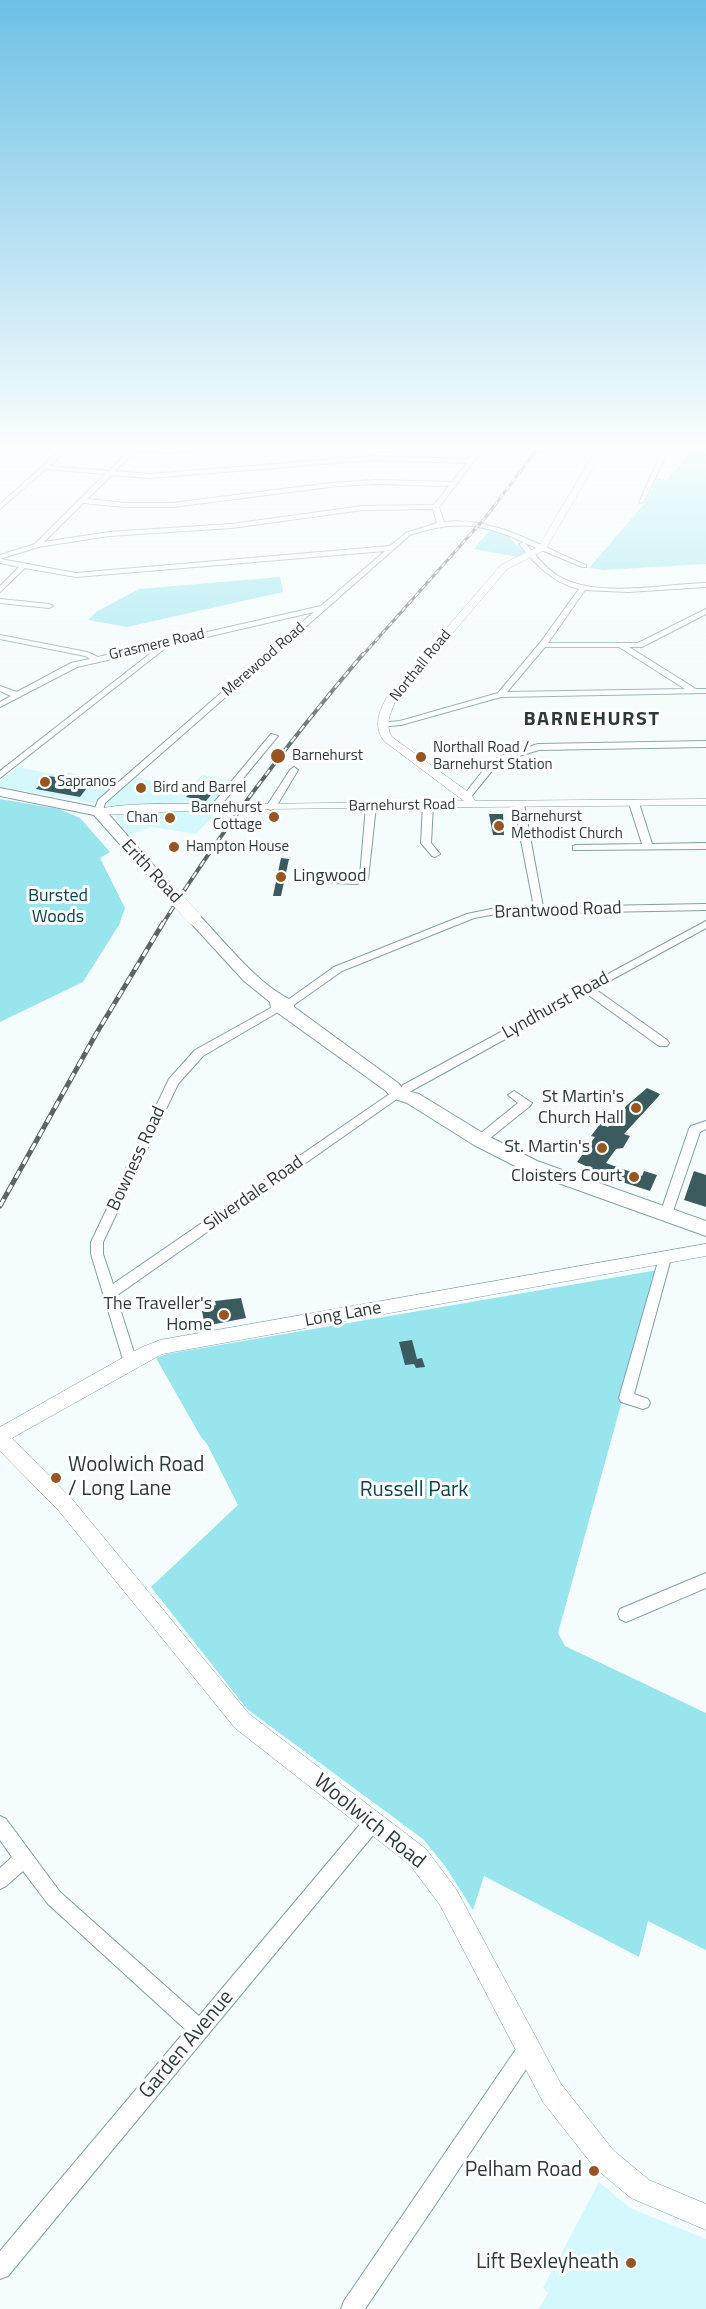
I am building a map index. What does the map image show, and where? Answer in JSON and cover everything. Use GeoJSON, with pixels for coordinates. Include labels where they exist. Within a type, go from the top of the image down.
{"type":"FeatureCollection","features":[{"type":"Feature","properties":{"kind":"main road"},"geometry":{"type":"LineString","coordinates":[[0,792],[99,812]]}},
{"type":"Feature","properties":{"kind":"main road","name":"Erith Road"},"geometry":{"type":"LineString","coordinates":[[99,812],[250,977],[283,1006],[402,1092],[480,1140],[531,1166],[706,1229]]}},
{"type":"Feature","properties":{"kind":"street"},"geometry":{"type":"LineString","coordinates":[[0,559],[24,566],[76,575],[302,556]]}},
{"type":"Feature","properties":{"kind":"street","name":"Merewood Road"},"geometry":{"type":"LineString","coordinates":[[99,812],[101,802],[384,556]]}},
{"type":"Feature","properties":{"kind":"street","name":"Northall Road"},"geometry":{"type":"LineString","coordinates":[[469,800],[388,739],[382,730],[382,725],[391,699],[504,567],[528,556]]}},
{"type":"Feature","properties":{"kind":"street"},"geometry":{"type":"LineString","coordinates":[[534,556],[562,582],[584,587],[627,589],[706,585]]}},
{"type":"Feature","properties":{"kind":"street","name":"Merewood Road"},"geometry":{"type":"LineString","coordinates":[[560,556],[584,566]]}},
{"type":"Feature","properties":{"kind":"street"},"geometry":{"type":"LineString","coordinates":[[0,590],[24,566]]}},
{"type":"Feature","properties":{"kind":"street"},"geometry":{"type":"LineString","coordinates":[[501,695],[543,645],[584,587]]}},
{"type":"Feature","properties":{"kind":"street"},"geometry":{"type":"LineString","coordinates":[[0,601],[50,606]]}},
{"type":"Feature","properties":{"kind":"street","name":"Grasmere Road"},"geometry":{"type":"LineString","coordinates":[[0,705],[74,665],[323,609]]}},
{"type":"Feature","properties":{"kind":"street"},"geometry":{"type":"LineString","coordinates":[[543,645],[639,645],[706,611]]}},
{"type":"Feature","properties":{"kind":"street"},"geometry":{"type":"LineString","coordinates":[[285,616],[308,622]]}},
{"type":"Feature","properties":{"kind":"street"},"geometry":{"type":"LineString","coordinates":[[0,637],[87,654],[95,659]]}},
{"type":"Feature","properties":{"kind":"street"},"geometry":{"type":"LineString","coordinates":[[0,775],[165,644]]}},
{"type":"Feature","properties":{"kind":"street"},"geometry":{"type":"LineString","coordinates":[[621,646],[694,691]]}},
{"type":"Feature","properties":{"kind":"street"},"geometry":{"type":"LineString","coordinates":[[132,651],[151,657]]}},
{"type":"Feature","properties":{"kind":"street"},"geometry":{"type":"LineString","coordinates":[[0,688],[17,695]]}},
{"type":"Feature","properties":{"kind":"street"},"geometry":{"type":"LineString","coordinates":[[382,725],[401,723],[501,695],[706,691]]}},
{"type":"Feature","properties":{"kind":"street"},"geometry":{"type":"LineString","coordinates":[[218,807],[273,736]]}},
{"type":"Feature","properties":{"kind":"street"},"geometry":{"type":"LineString","coordinates":[[469,800],[492,765],[506,757],[538,747],[706,744]]}},
{"type":"Feature","properties":{"kind":"street"},"geometry":{"type":"LineString","coordinates":[[266,807],[294,770]]}},
{"type":"Feature","properties":{"kind":"street","name":"Barnehurst Road"},"geometry":{"type":"LineString","coordinates":[[99,812],[125,809],[218,807],[428,805],[469,800],[519,804],[706,802]]}},
{"type":"Feature","properties":{"kind":"street"},"geometry":{"type":"LineString","coordinates":[[634,803],[648,847]]}},
{"type":"Feature","properties":{"kind":"street"},"geometry":{"type":"LineString","coordinates":[[519,804],[539,910]]}},
{"type":"Feature","properties":{"kind":"street"},"geometry":{"type":"LineString","coordinates":[[428,805],[426,843],[435,854]]}},
{"type":"Feature","properties":{"kind":"street"},"geometry":{"type":"LineString","coordinates":[[312,880],[357,881],[365,877],[371,806]]}},
{"type":"Feature","properties":{"kind":"street"},"geometry":{"type":"LineString","coordinates":[[576,848],[706,846]]}},
{"type":"Feature","properties":{"kind":"street","name":"Brantwood Road"},"geometry":{"type":"LineString","coordinates":[[283,1006],[338,969],[471,916],[496,911],[706,907]]}},
{"type":"Feature","properties":{"kind":"street","name":"Lyndhurst Road"},"geometry":{"type":"LineString","coordinates":[[402,1092],[706,924]]}},
{"type":"Feature","properties":{"kind":"street"},"geometry":{"type":"LineString","coordinates":[[588,989],[663,1043]]}},
{"type":"Feature","properties":{"kind":"street","name":"Bowness Road"},"geometry":{"type":"LineString","coordinates":[[130,1362],[97,1254],[97,1242],[173,1082],[199,1053],[283,1006]]}},
{"type":"Feature","properties":{"kind":"street","name":"Silverdale Road"},"geometry":{"type":"LineString","coordinates":[[110,1293],[402,1092]]}},
{"type":"Feature","properties":{"kind":"street"},"geometry":{"type":"LineString","coordinates":[[480,1140],[526,1103],[514,1095]]}},
{"type":"Feature","properties":{"kind":"street"},"geometry":{"type":"LineString","coordinates":[[666,1214],[695,1129],[706,1125]]}},
{"type":"Feature","properties":{"kind":"street","name":"Long Lane"},"geometry":{"type":"LineString","coordinates":[[0,1438],[160,1347],[706,1250]]}},
{"type":"Feature","properties":{"kind":"street"},"geometry":{"type":"LineString","coordinates":[[643,1403],[626,1398],[665,1258]]}},
{"type":"Feature","properties":{"kind":"street","name":"Woolwich Road"},"geometry":{"type":"LineString","coordinates":[[0,1438],[18,1454],[86,1528],[143,1597],[198,1672],[245,1724],[418,1857],[448,1897],[552,2092],[604,2159],[640,2189],[706,2217]]}},
{"type":"Feature","properties":{"kind":"street"},"geometry":{"type":"LineString","coordinates":[[626,1614],[706,1580]]}},
{"type":"Feature","properties":{"kind":"street","name":"Garden Avenue"},"geometry":{"type":"LineString","coordinates":[[0,2268],[373,1822]]}},
{"type":"Feature","properties":{"kind":"street"},"geometry":{"type":"LineString","coordinates":[[0,1825],[54,1898],[200,2030]]}},
{"type":"Feature","properties":{"kind":"street"},"geometry":{"type":"LineString","coordinates":[[0,1880],[23,1859]]}},
{"type":"Feature","properties":{"kind":"street"},"geometry":{"type":"LineString","coordinates":[[352,2309],[528,2049]]}},
{"type":"Feature","properties":{"kind":"shaded area"},"geometry":{"type":"Polygon","coordinates":[[[18,767],[62,776],[69,772],[123,788],[136,777],[188,790],[202,775],[232,781],[209,810],[218,811],[196,834],[152,827],[129,835],[111,806],[0,787],[0,781],[18,767]]]}},
{"type":"Feature","properties":{"kind":"shaded area","name":"Lift Bexleyheath"},"geometry":{"type":"Polygon","coordinates":[[[599,2182],[630,2208],[706,2239],[706,2309],[539,2309],[548,2293],[543,2288],[599,2182]]]}},
{"type":"Feature","properties":{"kind":"green space"},"geometry":{"type":"Polygon","coordinates":[[[600,556],[706,556],[706,564],[604,570],[589,568],[600,556]]]}},
{"type":"Feature","properties":{"kind":"green space"},"geometry":{"type":"Polygon","coordinates":[[[280,577],[283,592],[127,627],[88,620],[96,612],[139,589],[280,577]]]}},
{"type":"Feature","properties":{"kind":"green space","name":"Bursted Woods"},"geometry":{"type":"Polygon","coordinates":[[[0,799],[59,809],[80,818],[110,852],[100,858],[125,908],[119,925],[83,982],[0,1022],[0,799]]]}},
{"type":"Feature","properties":{"kind":"green space","name":"Russell Park"},"geometry":{"type":"Polygon","coordinates":[[[658,1270],[558,1633],[565,1646],[706,1713],[706,1950],[648,1921],[639,1957],[484,1876],[473,1910],[445,1866],[423,1839],[247,1709],[151,1587],[238,1505],[207,1444],[156,1358],[167,1354],[658,1270]]]}},
{"type":"Feature","properties":{"kind":"building"},"geometry":{"type":"Polygon","coordinates":[[[48,776],[70,779],[66,783],[86,789],[80,797],[36,789],[48,776]]]}},
{"type":"Feature","properties":{"kind":"building"},"geometry":{"type":"Polygon","coordinates":[[[196,786],[211,788],[209,790],[214,791],[206,801],[186,797],[196,786]]]}},
{"type":"Feature","properties":{"kind":"building","name":"Barnehurst Methodist Church"},"geometry":{"type":"Polygon","coordinates":[[[489,814],[503,814],[504,835],[493,835],[489,814]]]}},
{"type":"Feature","properties":{"kind":"building","name":"Lingwood"},"geometry":{"type":"Polygon","coordinates":[[[281,858],[289,859],[281,896],[273,896],[281,858]]]}},
{"type":"Feature","properties":{"kind":"building"},"geometry":{"type":"Polygon","coordinates":[[[647,1088],[660,1094],[624,1134],[630,1136],[623,1148],[616,1149],[606,1163],[642,1176],[644,1171],[657,1175],[650,1191],[616,1180],[577,1162],[595,1137],[591,1136],[600,1124],[608,1127],[627,1105],[647,1088]]]}},
{"type":"Feature","properties":{"kind":"building"},"geometry":{"type":"Polygon","coordinates":[[[694,1171],[706,1175],[706,1207],[684,1200],[694,1171]]]}},
{"type":"Feature","properties":{"kind":"building","name":"The Traveller's Home"},"geometry":{"type":"Polygon","coordinates":[[[241,1298],[246,1318],[205,1326],[202,1311],[208,1310],[207,1307],[216,1305],[215,1301],[241,1298]]]}},
{"type":"Feature","properties":{"kind":"building"},"geometry":{"type":"Polygon","coordinates":[[[412,1340],[417,1359],[422,1358],[425,1367],[416,1368],[414,1364],[405,1365],[399,1342],[412,1340]]]}},
{"type":"Feature","properties":{"kind":"railway"},"geometry":{"type":"LineString","coordinates":[[362,656],[451,556]]}},
{"type":"Feature","properties":{"kind":"railway"},"geometry":{"type":"LineString","coordinates":[[162,925],[208,854],[258,786],[363,654]]}},
{"type":"Feature","properties":{"kind":"railway"},"geometry":{"type":"LineString","coordinates":[[0,1206],[96,1034],[163,923]]}},
{"type":"Feature","properties":{"kind":"place","name":"Barnehurst"},"geometry":{"type":"Point","coordinates":[278,756]}},
{"type":"Feature","properties":{"kind":"place","name":"Northall Road / Barnehurst Station"},"geometry":{"type":"Point","coordinates":[421,757]}},
{"type":"Feature","properties":{"kind":"place","name":"Sapranos"},"geometry":{"type":"Point","coordinates":[45,782]}},
{"type":"Feature","properties":{"kind":"place","name":"Bird and Barrel"},"geometry":{"type":"Point","coordinates":[141,788]}},
{"type":"Feature","properties":{"kind":"place","name":"Barnehurst Cottage"},"geometry":{"type":"Point","coordinates":[274,817]}},
{"type":"Feature","properties":{"kind":"place","name":"Chan"},"geometry":{"type":"Point","coordinates":[170,818]}},
{"type":"Feature","properties":{"kind":"place","name":"Barnehurst Methodist Church"},"geometry":{"type":"Point","coordinates":[499,826]}},
{"type":"Feature","properties":{"kind":"place","name":"Hampton House"},"geometry":{"type":"Point","coordinates":[174,847]}},
{"type":"Feature","properties":{"kind":"place","name":"Lingwood"},"geometry":{"type":"Point","coordinates":[281,877]}},
{"type":"Feature","properties":{"kind":"place","name":"St Martin's Church Hall"},"geometry":{"type":"Point","coordinates":[636,1108]}},
{"type":"Feature","properties":{"kind":"place","name":"St. Martin's"},"geometry":{"type":"Point","coordinates":[602,1148]}},
{"type":"Feature","properties":{"kind":"place","name":"Cloisters Court"},"geometry":{"type":"Point","coordinates":[634,1177]}},
{"type":"Feature","properties":{"kind":"place","name":"The Traveller's Home"},"geometry":{"type":"Point","coordinates":[224,1315]}},
{"type":"Feature","properties":{"kind":"place","name":"Woolwich Road / Long Lane"},"geometry":{"type":"Point","coordinates":[56,1478]}},
{"type":"Feature","properties":{"kind":"place","name":"Pelham Road"},"geometry":{"type":"Point","coordinates":[594,2171]}},
{"type":"Feature","properties":{"kind":"place","name":"Lift Bexleyheath"},"geometry":{"type":"Point","coordinates":[631,2263]}},
{"type":"Feature","properties":{"kind":"district","name":"BARNEHURST"},"geometry":{"type":"Point","coordinates":[592,720]}}]}
